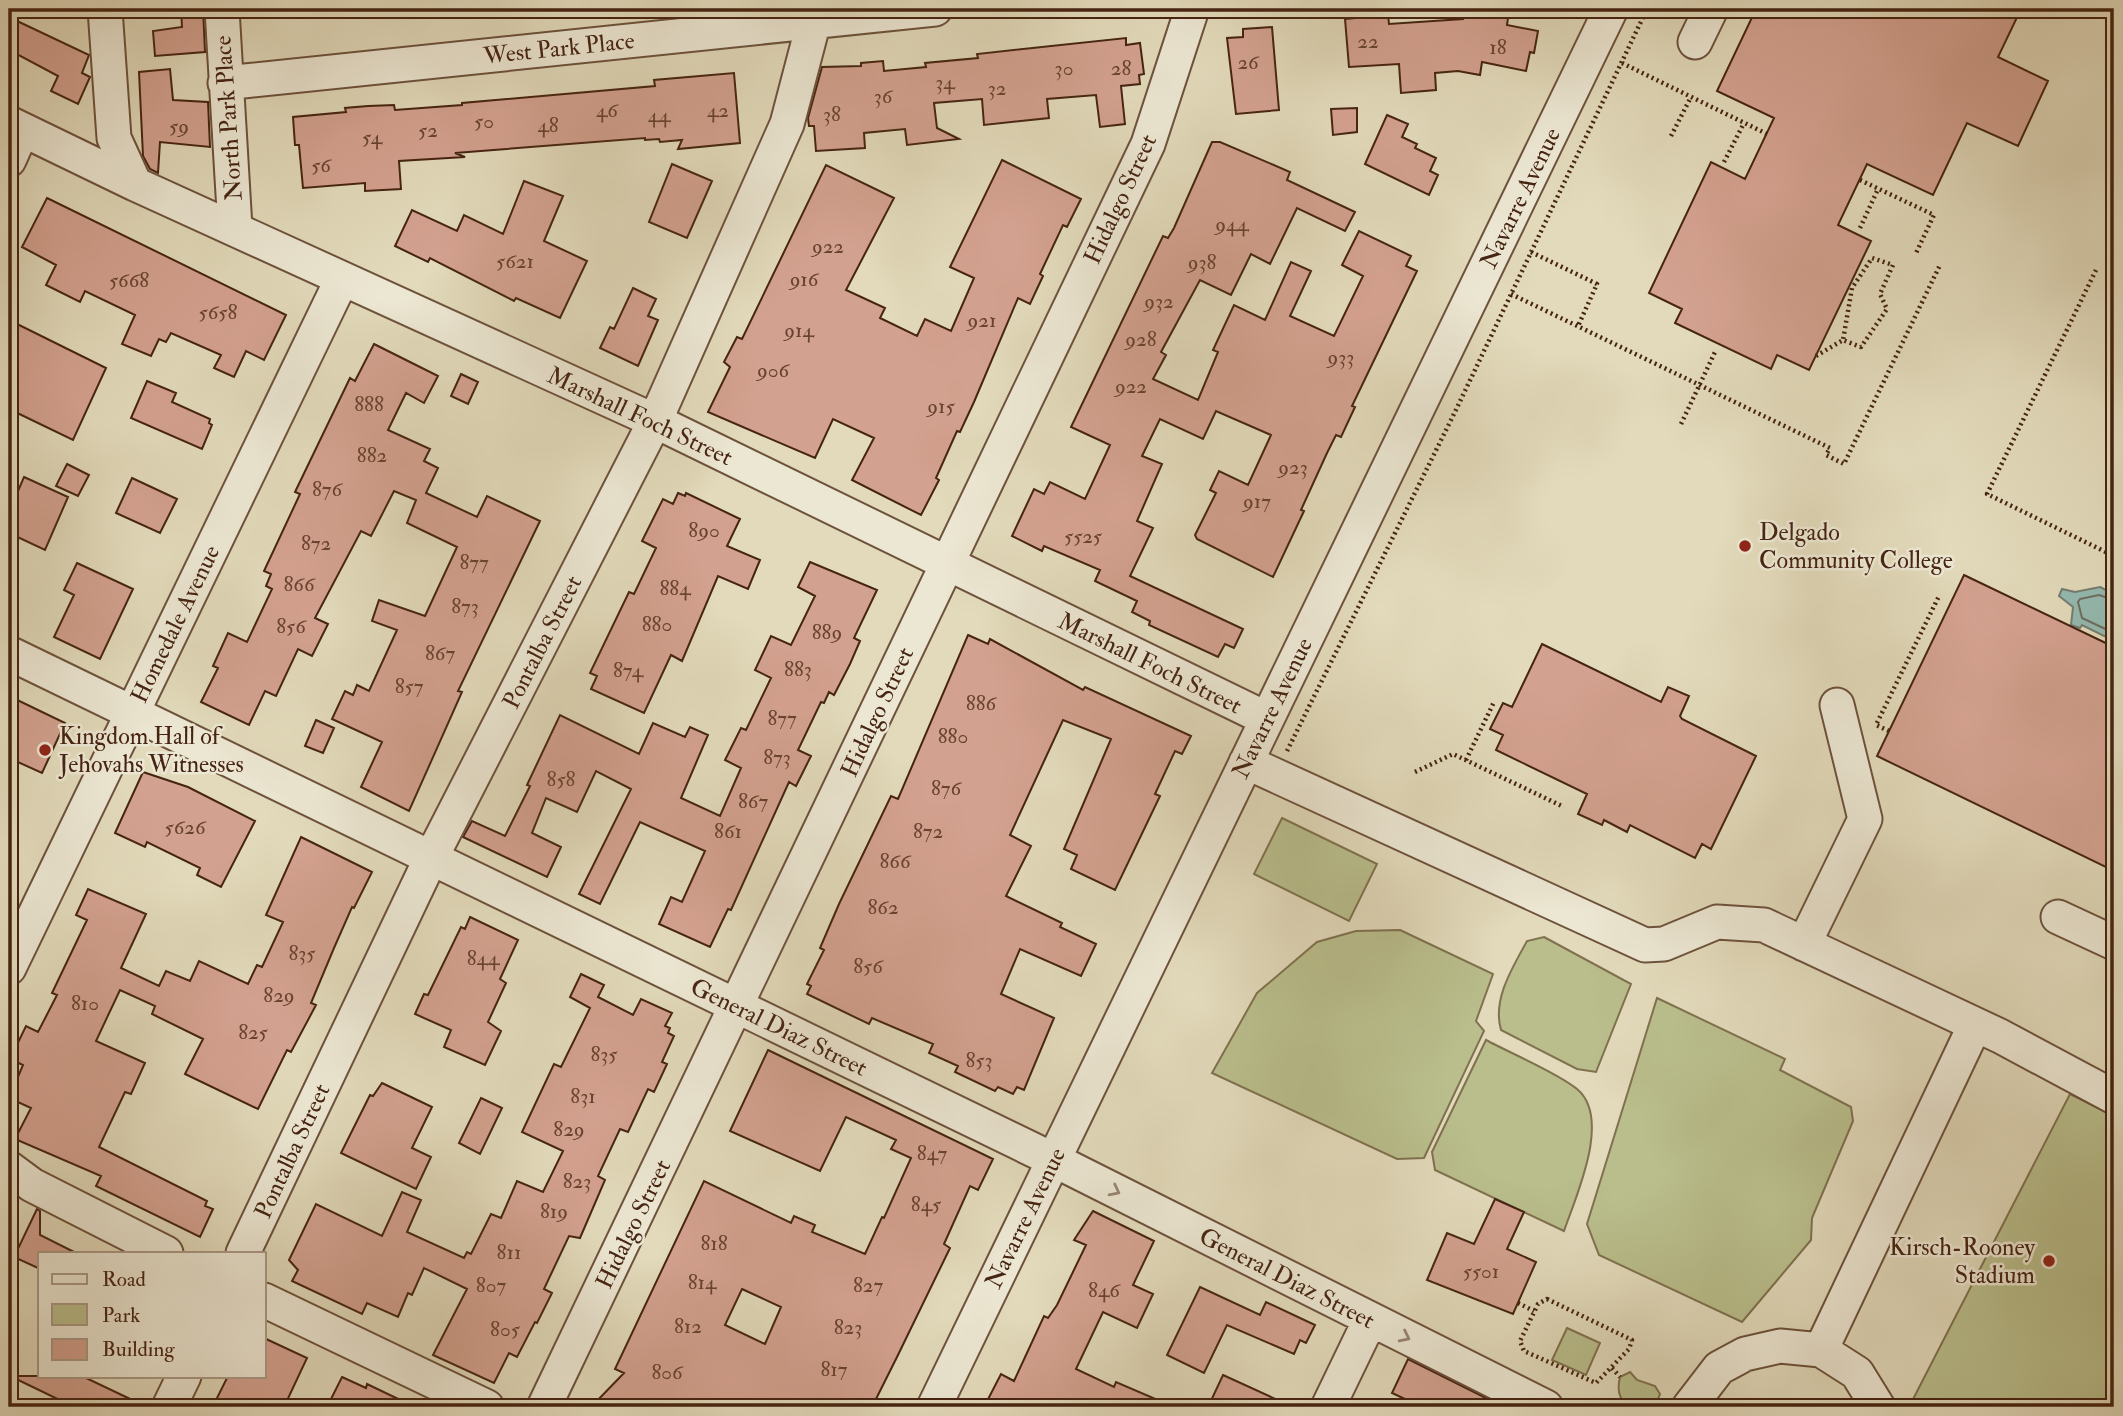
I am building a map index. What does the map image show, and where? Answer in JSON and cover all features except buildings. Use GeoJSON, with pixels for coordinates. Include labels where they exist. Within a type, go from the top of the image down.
{"type":"FeatureCollection","features":[{"type":"Feature","properties":{"kind":"street"},"geometry":{"type":"LineString","coordinates":[[105,9],[114,138],[135,184]]}},
{"type":"Feature","properties":{"kind":"street","name":"North Park Place"},"geometry":{"type":"LineString","coordinates":[[222,9],[235,228]]}},
{"type":"Feature","properties":{"kind":"street","name":"West Park Place"},"geometry":{"type":"LineString","coordinates":[[225,83],[935,9]]}},
{"type":"Feature","properties":{"kind":"street","name":"Hidalgo Street"},"geometry":{"type":"LineString","coordinates":[[544,1407],[738,1007],[946,564],[1148,144],[1192,9]]}},
{"type":"Feature","properties":{"kind":"street","name":"Navarre Avenue"},"geometry":{"type":"LineString","coordinates":[[934,1407],[1054,1160],[1261,768],[1266,719],[1611,9]]}},
{"type":"Feature","properties":{"kind":"street"},"geometry":{"type":"LineString","coordinates":[[1695,42],[1711,9]]}},
{"type":"Feature","properties":{"kind":"street","name":"Pontalba Street"},"geometry":{"type":"LineString","coordinates":[[243,1252],[431,859],[655,421],[787,124],[814,21]]}},
{"type":"Feature","properties":{"kind":"street"},"geometry":{"type":"LineString","coordinates":[[9,160],[15,127]]}},
{"type":"Feature","properties":{"kind":"street","name":"Marshall Foch Street"},"geometry":{"type":"LineString","coordinates":[[15,127],[655,421],[1266,719]]}},
{"type":"Feature","properties":{"kind":"street","name":"Homedale Avenue"},"geometry":{"type":"LineString","coordinates":[[9,968],[342,279]]}},
{"type":"Feature","properties":{"kind":"street","name":"General Diaz Street"},"geometry":{"type":"LineString","coordinates":[[9,653],[1054,1160],[1546,1407]]}},
{"type":"Feature","properties":{"kind":"street"},"geometry":{"type":"LineString","coordinates":[[1804,944],[1865,819],[1837,705]]}},
{"type":"Feature","properties":{"kind":"street"},"geometry":{"type":"LineString","coordinates":[[1261,768],[1645,945],[1664,944],[1717,922],[1764,925],[1975,1025],[2114,1097]]}},
{"type":"Feature","properties":{"kind":"street"},"geometry":{"type":"LineString","coordinates":[[2058,917],[2114,943]]}},
{"type":"Feature","properties":{"kind":"street"},"geometry":{"type":"LineString","coordinates":[[1821,1350],[1975,1025]]}},
{"type":"Feature","properties":{"kind":"street"},"geometry":{"type":"LineString","coordinates":[[9,1168],[32,1185],[164,1252]]}},
{"type":"Feature","properties":{"kind":"street"},"geometry":{"type":"LineString","coordinates":[[266,1301],[487,1407]]}},
{"type":"Feature","properties":{"kind":"street"},"geometry":{"type":"LineString","coordinates":[[1328,1407],[1370,1320]]}},
{"type":"Feature","properties":{"kind":"street"},"geometry":{"type":"LineString","coordinates":[[1689,1407],[1719,1368],[1745,1354],[1780,1346],[1821,1350],[1857,1373],[1878,1407]]}},
{"type":"Feature","properties":{"kind":"street"},"geometry":{"type":"LineString","coordinates":[[169,1407],[183,1378]]}},
{"type":"Feature","properties":{"kind":"path"},"geometry":{"type":"LineString","coordinates":[[1261,768],[1511,294],[1647,9]]}},
{"type":"Feature","properties":{"kind":"path"},"geometry":{"type":"LineString","coordinates":[[1622,63],[1767,134]]}},
{"type":"Feature","properties":{"kind":"path"},"geometry":{"type":"LineString","coordinates":[[1671,136],[1690,97]]}},
{"type":"Feature","properties":{"kind":"path"},"geometry":{"type":"LineString","coordinates":[[1724,162],[1744,123]]}},
{"type":"Feature","properties":{"kind":"path"},"geometry":{"type":"LineString","coordinates":[[1860,180],[1934,215],[1916,253]]}},
{"type":"Feature","properties":{"kind":"path"},"geometry":{"type":"LineString","coordinates":[[1860,228],[1878,189]]}},
{"type":"Feature","properties":{"kind":"path"},"geometry":{"type":"LineString","coordinates":[[1531,252],[1597,284],[1578,326]]}},
{"type":"Feature","properties":{"kind":"path"},"geometry":{"type":"LineString","coordinates":[[1816,356],[1843,340],[1852,288],[1872,258],[1893,265],[1880,294],[1887,309],[1866,342],[1861,347],[1843,340]]}},
{"type":"Feature","properties":{"kind":"path"},"geometry":{"type":"LineString","coordinates":[[1511,294],[1830,448],[1826,455],[1844,464],[1940,264]]}},
{"type":"Feature","properties":{"kind":"path"},"geometry":{"type":"LineString","coordinates":[[2096,270],[1987,494],[2114,556]]}},
{"type":"Feature","properties":{"kind":"path"},"geometry":{"type":"LineString","coordinates":[[1681,424],[1716,351]]}},
{"type":"Feature","properties":{"kind":"path"},"geometry":{"type":"LineString","coordinates":[[1889,731],[1876,725],[1939,596]]}},
{"type":"Feature","properties":{"kind":"path"},"geometry":{"type":"LineString","coordinates":[[1466,760],[1494,702]]}},
{"type":"Feature","properties":{"kind":"path"},"geometry":{"type":"LineString","coordinates":[[1415,772],[1453,754],[1564,807]]}},
{"type":"Feature","properties":{"kind":"path"},"geometry":{"type":"LineString","coordinates":[[1548,1299],[1632,1340],[1629,1349],[1595,1383],[1524,1351],[1520,1341],[1534,1311],[1542,1300],[1548,1299]]}},
{"type":"Feature","properties":{"kind":"path"},"geometry":{"type":"LineString","coordinates":[[1517,1303],[1534,1311]]}},
{"type":"Feature","properties":{"kind":"path"},"geometry":{"type":"LineString","coordinates":[[1612,1368],[1620,1377]]}},
{"type":"Feature","properties":{"kind":"green space"},"geometry":{"type":"Polygon","coordinates":[[[1282,818],[1377,864],[1349,921],[1254,874],[1282,818]]]}},
{"type":"Feature","properties":{"kind":"green space"},"geometry":{"type":"Polygon","coordinates":[[[1400,930],[1493,974],[1476,1021],[1484,1031],[1424,1158],[1397,1159],[1212,1073],[1257,993],[1317,942],[1356,931],[1400,930]]]}},
{"type":"Feature","properties":{"kind":"green space"},"geometry":{"type":"Polygon","coordinates":[[[1544,937],[1631,984],[1596,1072],[1577,1069],[1501,1030],[1499,1007],[1510,972],[1527,941],[1544,937]]]}},
{"type":"Feature","properties":{"kind":"green space"},"geometry":{"type":"Polygon","coordinates":[[[1657,998],[1785,1059],[1780,1070],[1851,1107],[1853,1121],[1812,1218],[1811,1240],[1742,1322],[1599,1255],[1587,1224],[1657,998]]]}},
{"type":"Feature","properties":{"kind":"green space"},"geometry":{"type":"Polygon","coordinates":[[[1486,1040],[1569,1083],[1587,1102],[1591,1119],[1588,1158],[1564,1231],[1435,1170],[1432,1152],[1486,1040]]]}},
{"type":"Feature","properties":{"kind":"green space","name":"Kirsch-Rooney Stadium"},"geometry":{"type":"Polygon","coordinates":[[[2070,1094],[2114,1116],[2114,1407],[1909,1407],[2070,1094]]]}},
{"type":"Feature","properties":{"kind":"green space"},"geometry":{"type":"Polygon","coordinates":[[[1567,1328],[1600,1343],[1586,1375],[1552,1360],[1567,1328]]]}},
{"type":"Feature","properties":{"kind":"green space"},"geometry":{"type":"Polygon","coordinates":[[[1630,1372],[1637,1380],[1655,1386],[1660,1394],[1655,1407],[1639,1407],[1622,1400],[1619,1394],[1620,1377],[1630,1372]]]}},
{"type":"Feature","properties":{"kind":"water"},"geometry":{"type":"Polygon","coordinates":[[[2100,587],[2114,594],[2114,641],[2082,625],[2080,628],[2071,625],[2073,607],[2059,596],[2062,589],[2075,592],[2100,587]]]}},
{"type":"Feature","properties":{"kind":"place","name":"Delgado Community College"},"geometry":{"type":"Point","coordinates":[1745,546]}},
{"type":"Feature","properties":{"kind":"place","name":"Kingdom Hall of Jehovahs Witnesses"},"geometry":{"type":"Point","coordinates":[45,750]}},
{"type":"Feature","properties":{"kind":"place","name":"Kirsch-Rooney Stadium"},"geometry":{"type":"Point","coordinates":[2049,1261]}}]}
